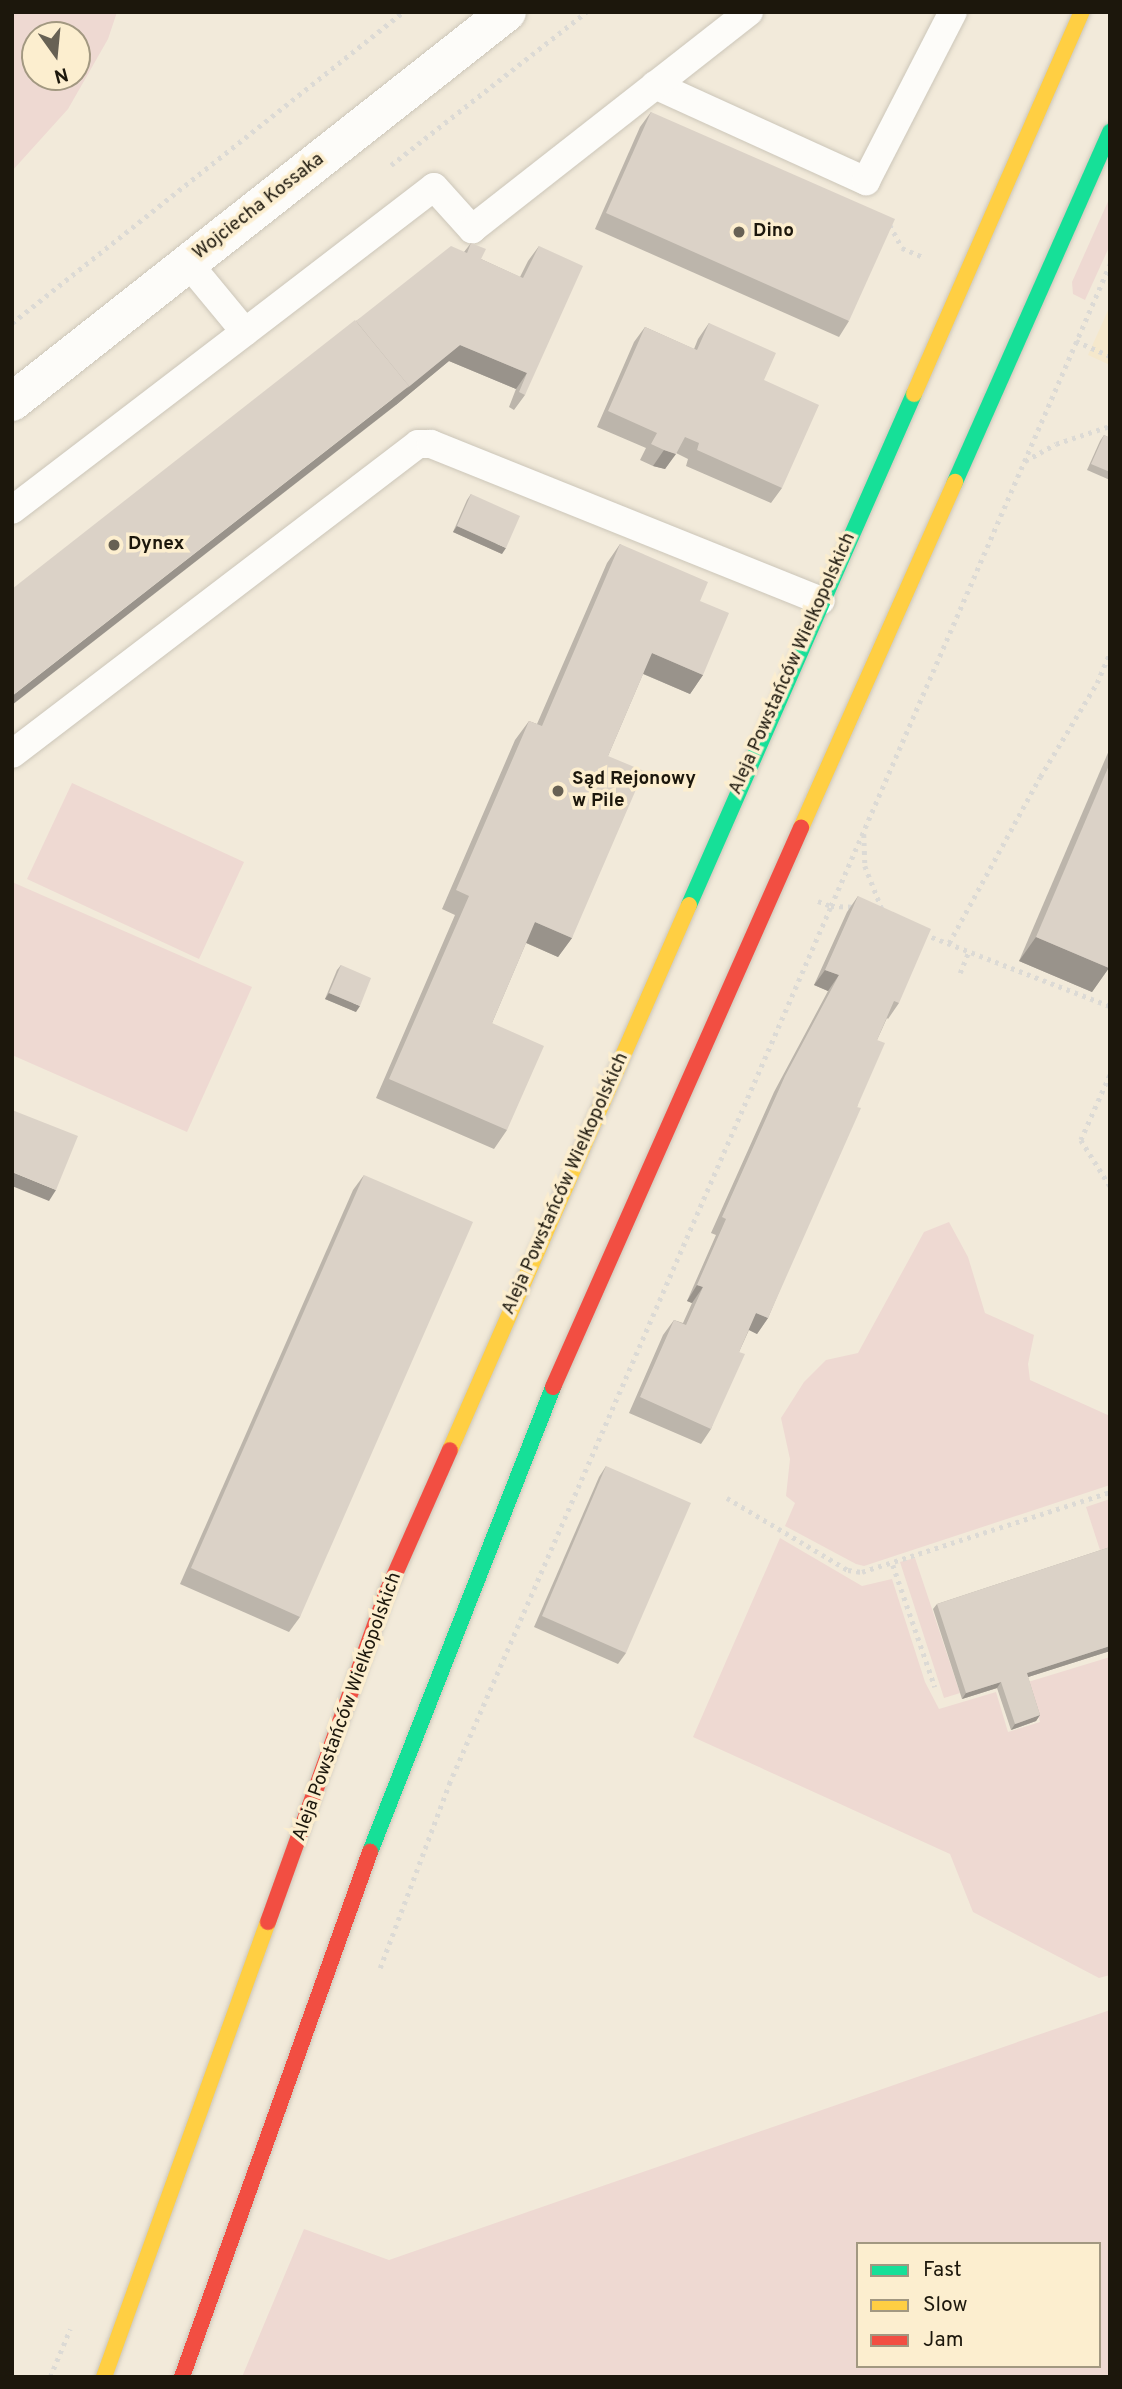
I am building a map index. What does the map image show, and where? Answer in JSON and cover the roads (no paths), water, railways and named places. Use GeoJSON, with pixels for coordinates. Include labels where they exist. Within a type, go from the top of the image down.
{"type":"FeatureCollection","features":[{"type":"Feature","properties":{"kind":"main road","name":"Aleja Powstańców Wielkopolskich"},"geometry":{"type":"LineString","coordinates":[[104,2377],[387,1592],[1082,12]]}},
{"type":"Feature","properties":{"kind":"main road"},"geometry":{"type":"LineString","coordinates":[[182,2377],[405,1751],[542,1412],[1110,132]]}},
{"type":"Feature","properties":{"kind":"street","name":"Wojciecha Kossaka"},"geometry":{"type":"LineString","coordinates":[[12,402],[507,12]]}},
{"type":"Feature","properties":{"kind":"lane"},"geometry":{"type":"LineString","coordinates":[[12,510],[434,187],[472,229],[749,12]]}},
{"type":"Feature","properties":{"kind":"lane"},"geometry":{"type":"LineString","coordinates":[[655,85],[866,181],[953,12]]}},
{"type":"Feature","properties":{"kind":"lane"},"geometry":{"type":"LineString","coordinates":[[188,263],[245,332]]}},
{"type":"Feature","properties":{"kind":"lane"},"geometry":{"type":"LineString","coordinates":[[12,754],[418,444],[431,444],[821,601]]}},
{"type":"Feature","properties":{"kind":"place","name":"Dino"},"geometry":{"type":"Point","coordinates":[739,232]}},
{"type":"Feature","properties":{"kind":"place","name":"Dynex"},"geometry":{"type":"Point","coordinates":[114,545]}},
{"type":"Feature","properties":{"kind":"place","name":"Sąd Rejonowy w Pile"},"geometry":{"type":"Point","coordinates":[558,791]}}]}
